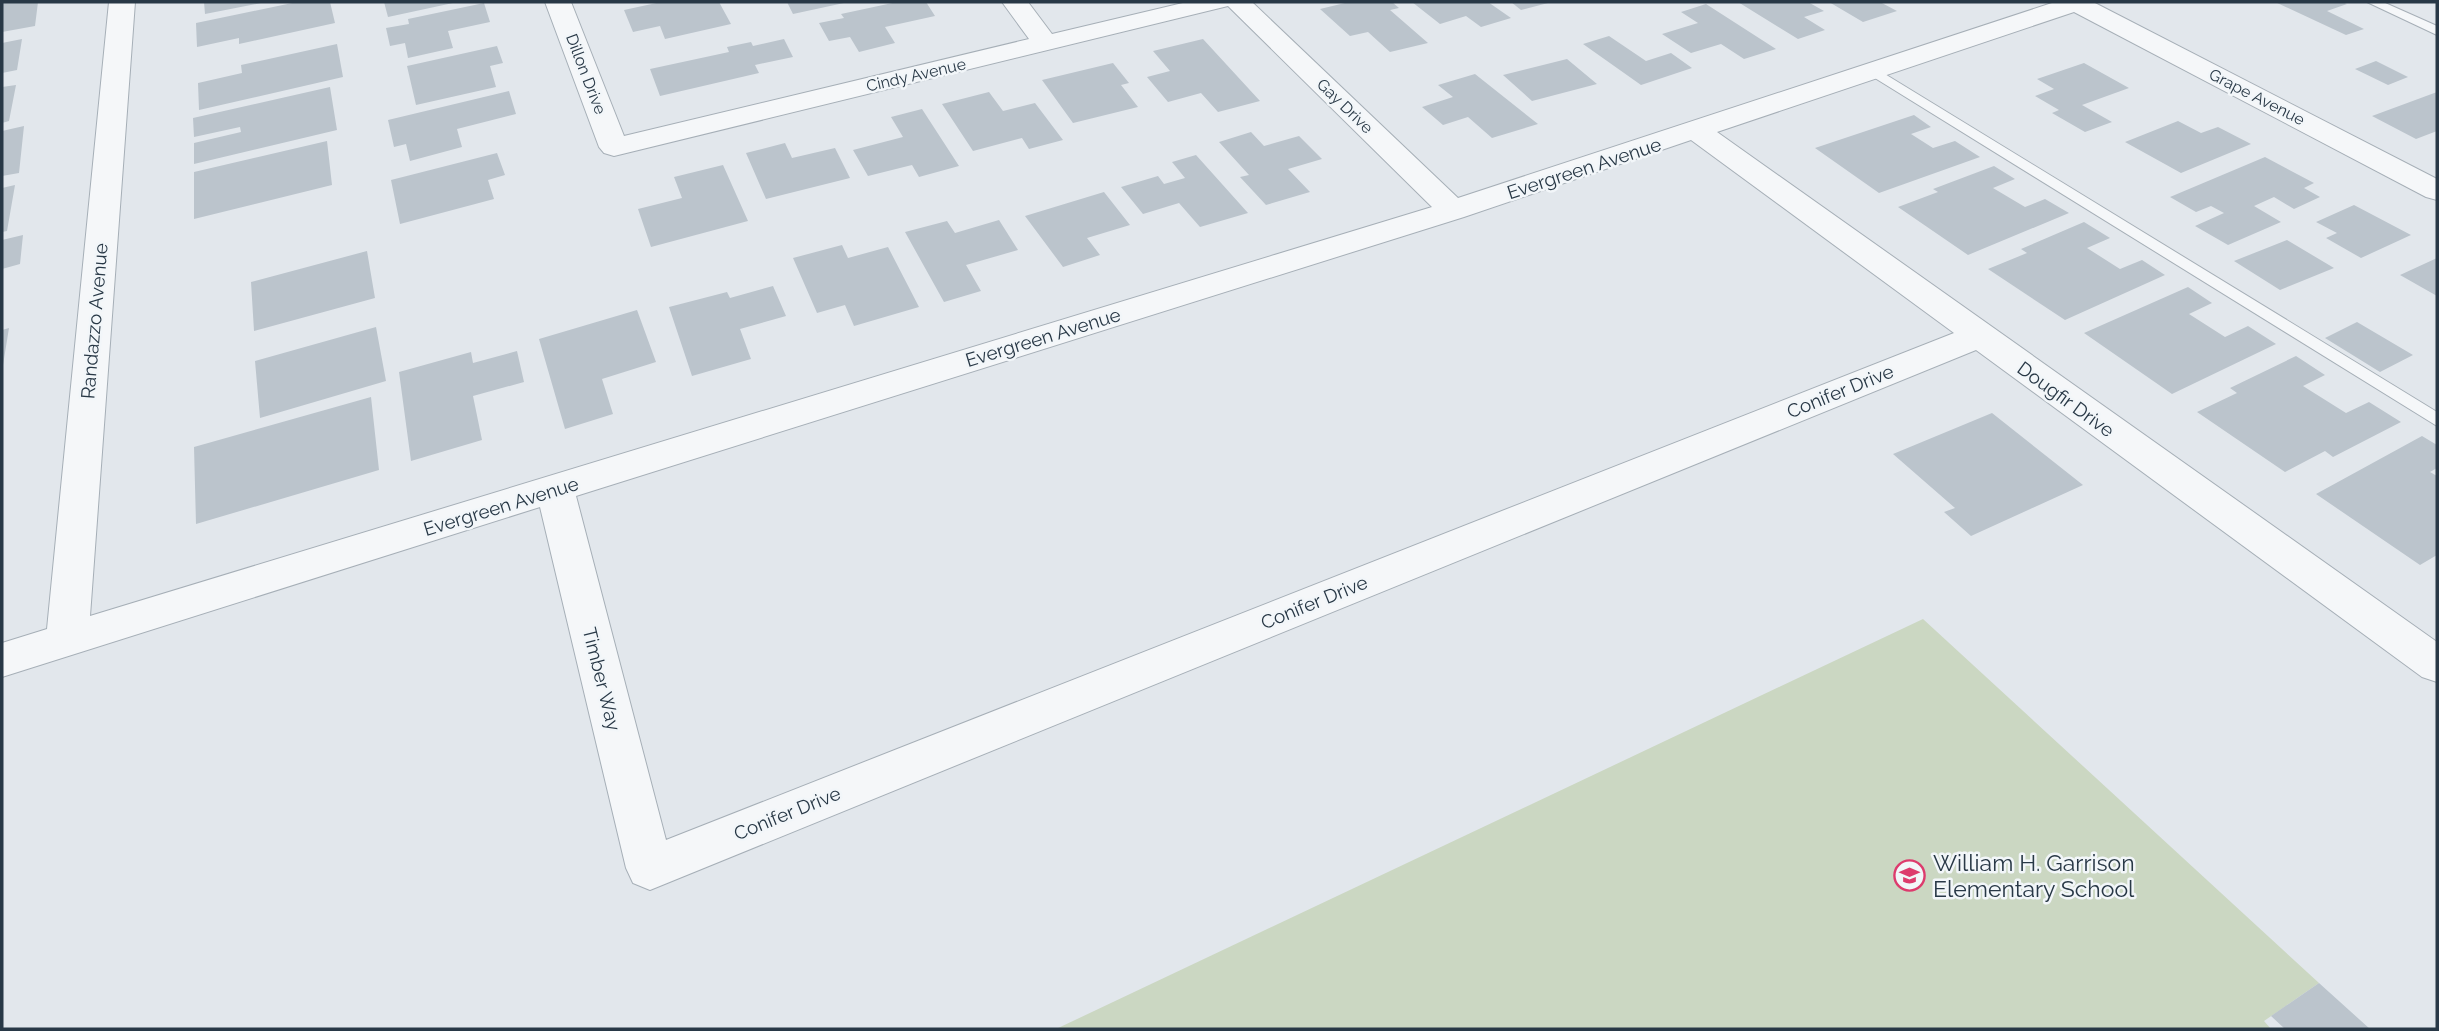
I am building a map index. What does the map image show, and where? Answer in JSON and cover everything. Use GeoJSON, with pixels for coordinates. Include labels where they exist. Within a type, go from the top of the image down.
{"type":"FeatureCollection","features":[{"type":"Feature","properties":{"kind":"street","name":"Randazzo Avenue"},"geometry":{"type":"LineString","coordinates":[[67,641],[122,2]]}},
{"type":"Feature","properties":{"kind":"street","name":"Dillon Drive"},"geometry":{"type":"LineString","coordinates":[[558,2],[614,147]]}},
{"type":"Feature","properties":{"kind":"street"},"geometry":{"type":"LineString","coordinates":[[1016,2],[1046,44]]}},
{"type":"Feature","properties":{"kind":"street","name":"Cindy Avenue"},"geometry":{"type":"LineString","coordinates":[[614,147],[1218,2]]}},
{"type":"Feature","properties":{"kind":"street","name":"Gay Drive"},"geometry":{"type":"LineString","coordinates":[[1238,2],[1453,210]]}},
{"type":"Feature","properties":{"kind":"street","name":"Evergreen Avenue"},"geometry":{"type":"LineString","coordinates":[[2,660],[1453,210],[1875,72],[2078,2]]}},
{"type":"Feature","properties":{"kind":"street","name":"Grape Avenue"},"geometry":{"type":"LineString","coordinates":[[2078,2],[2437,191]]}},
{"type":"Feature","properties":{"kind":"street","name":"Dougfir Drive"},"geometry":{"type":"LineString","coordinates":[[1697,131],[2437,665]]}},
{"type":"Feature","properties":{"kind":"street","name":"Conifer Drive"},"geometry":{"type":"LineString","coordinates":[[650,868],[1978,335]]}},
{"type":"Feature","properties":{"kind":"street","name":"Timber Way"},"geometry":{"type":"LineString","coordinates":[[555,489],[650,868]]}},
{"type":"Feature","properties":{"kind":"lane"},"geometry":{"type":"LineString","coordinates":[[2373,2],[2437,31]]}},
{"type":"Feature","properties":{"kind":"lane"},"geometry":{"type":"LineString","coordinates":[[1875,72],[2437,420]]}},
{"type":"Feature","properties":{"kind":"green space","name":"William H. Garrison Elementary School"},"geometry":{"type":"Polygon","coordinates":[[[1923,619],[2319,983],[2264,1021],[2271,1029],[1056,1029],[1923,619]]]}},
{"type":"Feature","properties":{"kind":"building"},"geometry":{"type":"Polygon","coordinates":[[[38,2],[35,26],[2,32],[2,3],[38,2]]]}},
{"type":"Feature","properties":{"kind":"building"},"geometry":{"type":"Polygon","coordinates":[[[204,2],[261,2],[261,3],[205,14],[204,2]]]}},
{"type":"Feature","properties":{"kind":"building"},"geometry":{"type":"Polygon","coordinates":[[[297,2],[330,2],[335,23],[239,44],[239,38],[197,47],[196,23],[297,2]]]}},
{"type":"Feature","properties":{"kind":"building"},"geometry":{"type":"Polygon","coordinates":[[[384,2],[453,2],[453,3],[388,17],[384,2]]]}},
{"type":"Feature","properties":{"kind":"building"},"geometry":{"type":"Polygon","coordinates":[[[661,2],[719,2],[731,24],[665,39],[660,26],[633,32],[624,10],[661,2]]]}},
{"type":"Feature","properties":{"kind":"building"},"geometry":{"type":"Polygon","coordinates":[[[787,2],[843,2],[844,3],[793,14],[787,2]]]}},
{"type":"Feature","properties":{"kind":"building"},"geometry":{"type":"Polygon","coordinates":[[[897,2],[926,2],[935,16],[885,27],[895,43],[859,52],[850,37],[829,41],[819,23],[844,18],[841,14],[897,2]]]}},
{"type":"Feature","properties":{"kind":"building"},"geometry":{"type":"Polygon","coordinates":[[[1349,2],[1392,2],[1399,8],[1390,10],[1428,43],[1390,52],[1368,32],[1350,36],[1320,9],[1349,2]]]}},
{"type":"Feature","properties":{"kind":"building"},"geometry":{"type":"Polygon","coordinates":[[[1412,2],[1488,2],[1511,18],[1481,27],[1466,16],[1440,24],[1412,2]]]}},
{"type":"Feature","properties":{"kind":"building"},"geometry":{"type":"Polygon","coordinates":[[[1511,2],[1548,2],[1548,3],[1521,10],[1511,2]]]}},
{"type":"Feature","properties":{"kind":"building"},"geometry":{"type":"Polygon","coordinates":[[[1738,2],[1808,2],[1824,11],[1804,17],[1825,30],[1798,39],[1738,2]]]}},
{"type":"Feature","properties":{"kind":"building"},"geometry":{"type":"Polygon","coordinates":[[[1829,2],[1880,2],[1897,11],[1863,22],[1829,2]]]}},
{"type":"Feature","properties":{"kind":"building"},"geometry":{"type":"Polygon","coordinates":[[[2275,2],[2342,2],[2347,4],[2327,11],[2364,29],[2346,35],[2275,2]]]}},
{"type":"Feature","properties":{"kind":"building"},"geometry":{"type":"Polygon","coordinates":[[[484,3],[490,22],[448,31],[453,48],[408,58],[405,43],[390,46],[386,28],[409,24],[408,19],[484,3]]]}},
{"type":"Feature","properties":{"kind":"building"},"geometry":{"type":"Polygon","coordinates":[[[1706,4],[1776,49],[1744,59],[1721,44],[1691,53],[1662,34],[1698,23],[1681,12],[1706,4]]]}},
{"type":"Feature","properties":{"kind":"building"},"geometry":{"type":"Polygon","coordinates":[[[1609,36],[1646,61],[1671,53],[1692,68],[1641,85],[1583,44],[1609,36]]]}},
{"type":"Feature","properties":{"kind":"building"},"geometry":{"type":"Polygon","coordinates":[[[22,39],[17,70],[2,73],[2,43],[22,39]]]}},
{"type":"Feature","properties":{"kind":"building"},"geometry":{"type":"Polygon","coordinates":[[[784,39],[793,57],[755,65],[759,73],[660,96],[650,69],[729,52],[727,47],[751,42],[753,46],[784,39]]]}},
{"type":"Feature","properties":{"kind":"building"},"geometry":{"type":"Polygon","coordinates":[[[1203,39],[1260,101],[1218,112],[1201,93],[1168,102],[1147,77],[1170,71],[1153,51],[1203,39]]]}},
{"type":"Feature","properties":{"kind":"building"},"geometry":{"type":"Polygon","coordinates":[[[337,44],[343,77],[199,110],[198,83],[242,73],[241,65],[337,44]]]}},
{"type":"Feature","properties":{"kind":"building"},"geometry":{"type":"Polygon","coordinates":[[[497,46],[503,63],[490,66],[496,87],[416,105],[407,66],[497,46]]]}},
{"type":"Feature","properties":{"kind":"building"},"geometry":{"type":"Polygon","coordinates":[[[1567,59],[1597,84],[1532,101],[1503,75],[1567,59]]]}},
{"type":"Feature","properties":{"kind":"building"},"geometry":{"type":"Polygon","coordinates":[[[2376,61],[2408,77],[2388,85],[2355,69],[2376,61]]]}},
{"type":"Feature","properties":{"kind":"building"},"geometry":{"type":"Polygon","coordinates":[[[1113,63],[1129,83],[1121,85],[1138,107],[1073,123],[1042,80],[1113,63]]]}},
{"type":"Feature","properties":{"kind":"building"},"geometry":{"type":"Polygon","coordinates":[[[2084,63],[2129,88],[2082,105],[2112,122],[2085,132],[2052,113],[2059,110],[2035,96],[2054,89],[2037,79],[2084,63]]]}},
{"type":"Feature","properties":{"kind":"building"},"geometry":{"type":"Polygon","coordinates":[[[1475,74],[1538,124],[1492,138],[1468,117],[1443,125],[1422,107],[1453,97],[1438,85],[1475,74]]]}},
{"type":"Feature","properties":{"kind":"building"},"geometry":{"type":"Polygon","coordinates":[[[16,85],[9,121],[2,123],[2,87],[16,85]]]}},
{"type":"Feature","properties":{"kind":"building"},"geometry":{"type":"Polygon","coordinates":[[[330,87],[337,130],[194,164],[194,143],[241,132],[240,127],[194,137],[193,118],[330,87]]]}},
{"type":"Feature","properties":{"kind":"building"},"geometry":{"type":"Polygon","coordinates":[[[509,91],[516,114],[457,129],[462,147],[410,161],[406,144],[394,147],[388,120],[509,91]]]}},
{"type":"Feature","properties":{"kind":"building"},"geometry":{"type":"Polygon","coordinates":[[[989,92],[1003,111],[1035,103],[1063,140],[1029,149],[1022,138],[973,151],[942,104],[989,92]]]}},
{"type":"Feature","properties":{"kind":"building"},"geometry":{"type":"Polygon","coordinates":[[[2437,92],[2437,131],[2416,139],[2372,116],[2437,92]]]}},
{"type":"Feature","properties":{"kind":"building"},"geometry":{"type":"Polygon","coordinates":[[[922,109],[959,166],[919,177],[912,165],[868,176],[853,150],[903,137],[891,117],[922,109]]]}},
{"type":"Feature","properties":{"kind":"building"},"geometry":{"type":"Polygon","coordinates":[[[1914,115],[1931,127],[1911,134],[1933,148],[1955,141],[1980,157],[1879,193],[1815,148],[1914,115]]]}},
{"type":"Feature","properties":{"kind":"building"},"geometry":{"type":"Polygon","coordinates":[[[2178,121],[2201,133],[2218,127],[2251,144],[2181,173],[2125,142],[2178,121]]]}},
{"type":"Feature","properties":{"kind":"building"},"geometry":{"type":"Polygon","coordinates":[[[24,126],[19,173],[2,176],[2,131],[24,126]]]}},
{"type":"Feature","properties":{"kind":"building"},"geometry":{"type":"Polygon","coordinates":[[[1251,132],[1264,146],[1299,136],[1322,159],[1288,169],[1310,192],[1266,205],[1240,177],[1249,175],[1219,142],[1251,132]]]}},
{"type":"Feature","properties":{"kind":"building"},"geometry":{"type":"Polygon","coordinates":[[[327,141],[332,185],[194,219],[194,172],[327,141]]]}},
{"type":"Feature","properties":{"kind":"building"},"geometry":{"type":"Polygon","coordinates":[[[785,143],[792,158],[835,148],[850,178],[766,199],[746,153],[785,143]]]}},
{"type":"Feature","properties":{"kind":"building"},"geometry":{"type":"Polygon","coordinates":[[[497,153],[505,175],[488,180],[494,199],[400,224],[391,180],[497,153]]]}},
{"type":"Feature","properties":{"kind":"building"},"geometry":{"type":"Polygon","coordinates":[[[1196,155],[1248,213],[1200,227],[1179,203],[1143,214],[1121,187],[1158,176],[1164,184],[1185,178],[1172,162],[1196,155]]]}},
{"type":"Feature","properties":{"kind":"building"},"geometry":{"type":"Polygon","coordinates":[[[2265,157],[2314,183],[2304,188],[2320,197],[2294,209],[2274,197],[2254,206],[2281,222],[2228,245],[2195,226],[2224,213],[2211,206],[2196,212],[2170,197],[2265,157]]]}},
{"type":"Feature","properties":{"kind":"building"},"geometry":{"type":"Polygon","coordinates":[[[723,165],[748,221],[651,247],[638,209],[682,198],[674,177],[723,165]]]}},
{"type":"Feature","properties":{"kind":"building"},"geometry":{"type":"Polygon","coordinates":[[[1994,166],[2015,179],[1993,188],[2025,207],[2045,199],[2069,213],[1968,255],[1898,207],[1938,192],[1933,189],[1994,166]]]}},
{"type":"Feature","properties":{"kind":"building"},"geometry":{"type":"Polygon","coordinates":[[[15,185],[7,231],[2,232],[2,188],[15,185]]]}},
{"type":"Feature","properties":{"kind":"building"},"geometry":{"type":"Polygon","coordinates":[[[1104,192],[1130,225],[1087,238],[1100,255],[1063,267],[1025,216],[1104,192]]]}},
{"type":"Feature","properties":{"kind":"building"},"geometry":{"type":"Polygon","coordinates":[[[2354,205],[2411,235],[2361,258],[2326,238],[2337,233],[2316,222],[2354,205]]]}},
{"type":"Feature","properties":{"kind":"building"},"geometry":{"type":"Polygon","coordinates":[[[999,220],[1018,250],[966,265],[981,291],[944,302],[905,232],[947,221],[955,233],[999,220]]]}},
{"type":"Feature","properties":{"kind":"building"},"geometry":{"type":"Polygon","coordinates":[[[2084,222],[2110,238],[2087,248],[2120,269],[2142,260],[2165,275],[2065,320],[1988,269],[2027,253],[2021,249],[2084,222]]]}},
{"type":"Feature","properties":{"kind":"building"},"geometry":{"type":"Polygon","coordinates":[[[23,235],[20,264],[2,269],[2,240],[23,235]]]}},
{"type":"Feature","properties":{"kind":"building"},"geometry":{"type":"Polygon","coordinates":[[[2287,240],[2334,268],[2280,290],[2234,261],[2287,240]]]}},
{"type":"Feature","properties":{"kind":"building"},"geometry":{"type":"Polygon","coordinates":[[[842,245],[848,258],[888,247],[919,307],[854,326],[845,305],[817,313],[793,258],[842,245]]]}},
{"type":"Feature","properties":{"kind":"building"},"geometry":{"type":"Polygon","coordinates":[[[367,251],[375,298],[254,331],[251,282],[367,251]]]}},
{"type":"Feature","properties":{"kind":"building"},"geometry":{"type":"Polygon","coordinates":[[[2437,258],[2437,296],[2400,275],[2437,258]]]}},
{"type":"Feature","properties":{"kind":"building"},"geometry":{"type":"Polygon","coordinates":[[[773,286],[786,316],[740,329],[751,359],[692,376],[669,307],[727,292],[730,298],[773,286]]]}},
{"type":"Feature","properties":{"kind":"building"},"geometry":{"type":"Polygon","coordinates":[[[2188,287],[2212,303],[2189,314],[2225,337],[2248,326],[2276,344],[2172,394],[2084,333],[2188,287]]]}},
{"type":"Feature","properties":{"kind":"building"},"geometry":{"type":"Polygon","coordinates":[[[637,310],[656,362],[602,379],[613,414],[565,429],[539,339],[637,310]]]}},
{"type":"Feature","properties":{"kind":"building"},"geometry":{"type":"Polygon","coordinates":[[[2357,322],[2413,355],[2380,372],[2325,338],[2357,322]]]}},
{"type":"Feature","properties":{"kind":"building"},"geometry":{"type":"Polygon","coordinates":[[[376,327],[386,381],[260,418],[255,361],[376,327]]]}},
{"type":"Feature","properties":{"kind":"building"},"geometry":{"type":"Polygon","coordinates":[[[9,328],[3,365],[2,365],[2,330],[9,328]]]}},
{"type":"Feature","properties":{"kind":"building"},"geometry":{"type":"Polygon","coordinates":[[[517,351],[524,382],[473,396],[482,440],[411,461],[399,372],[471,352],[473,363],[517,351]]]}},
{"type":"Feature","properties":{"kind":"building"},"geometry":{"type":"Polygon","coordinates":[[[2296,356],[2325,375],[2303,386],[2346,413],[2369,402],[2401,422],[2333,457],[2325,451],[2285,472],[2197,412],[2237,393],[2230,388],[2296,356]]]}},
{"type":"Feature","properties":{"kind":"building"},"geometry":{"type":"Polygon","coordinates":[[[371,397],[379,470],[196,524],[194,447],[371,397]]]}},
{"type":"Feature","properties":{"kind":"building"},"geometry":{"type":"Polygon","coordinates":[[[1992,413],[2083,485],[1971,536],[1944,512],[1955,508],[1893,454],[1992,413]]]}},
{"type":"Feature","properties":{"kind":"building"},"geometry":{"type":"Polygon","coordinates":[[[2422,436],[2437,445],[2437,468],[2430,472],[2437,476],[2437,555],[2420,565],[2316,494],[2422,436]]]}},
{"type":"Feature","properties":{"kind":"building"},"geometry":{"type":"Polygon","coordinates":[[[2319,983],[2370,1029],[2285,1029],[2271,1016],[2319,983]]]}},
{"type":"Feature","properties":{"kind":"place","name":"William H. Garrison Elementary School"},"geometry":{"type":"Point","coordinates":[1910,875]}}]}
